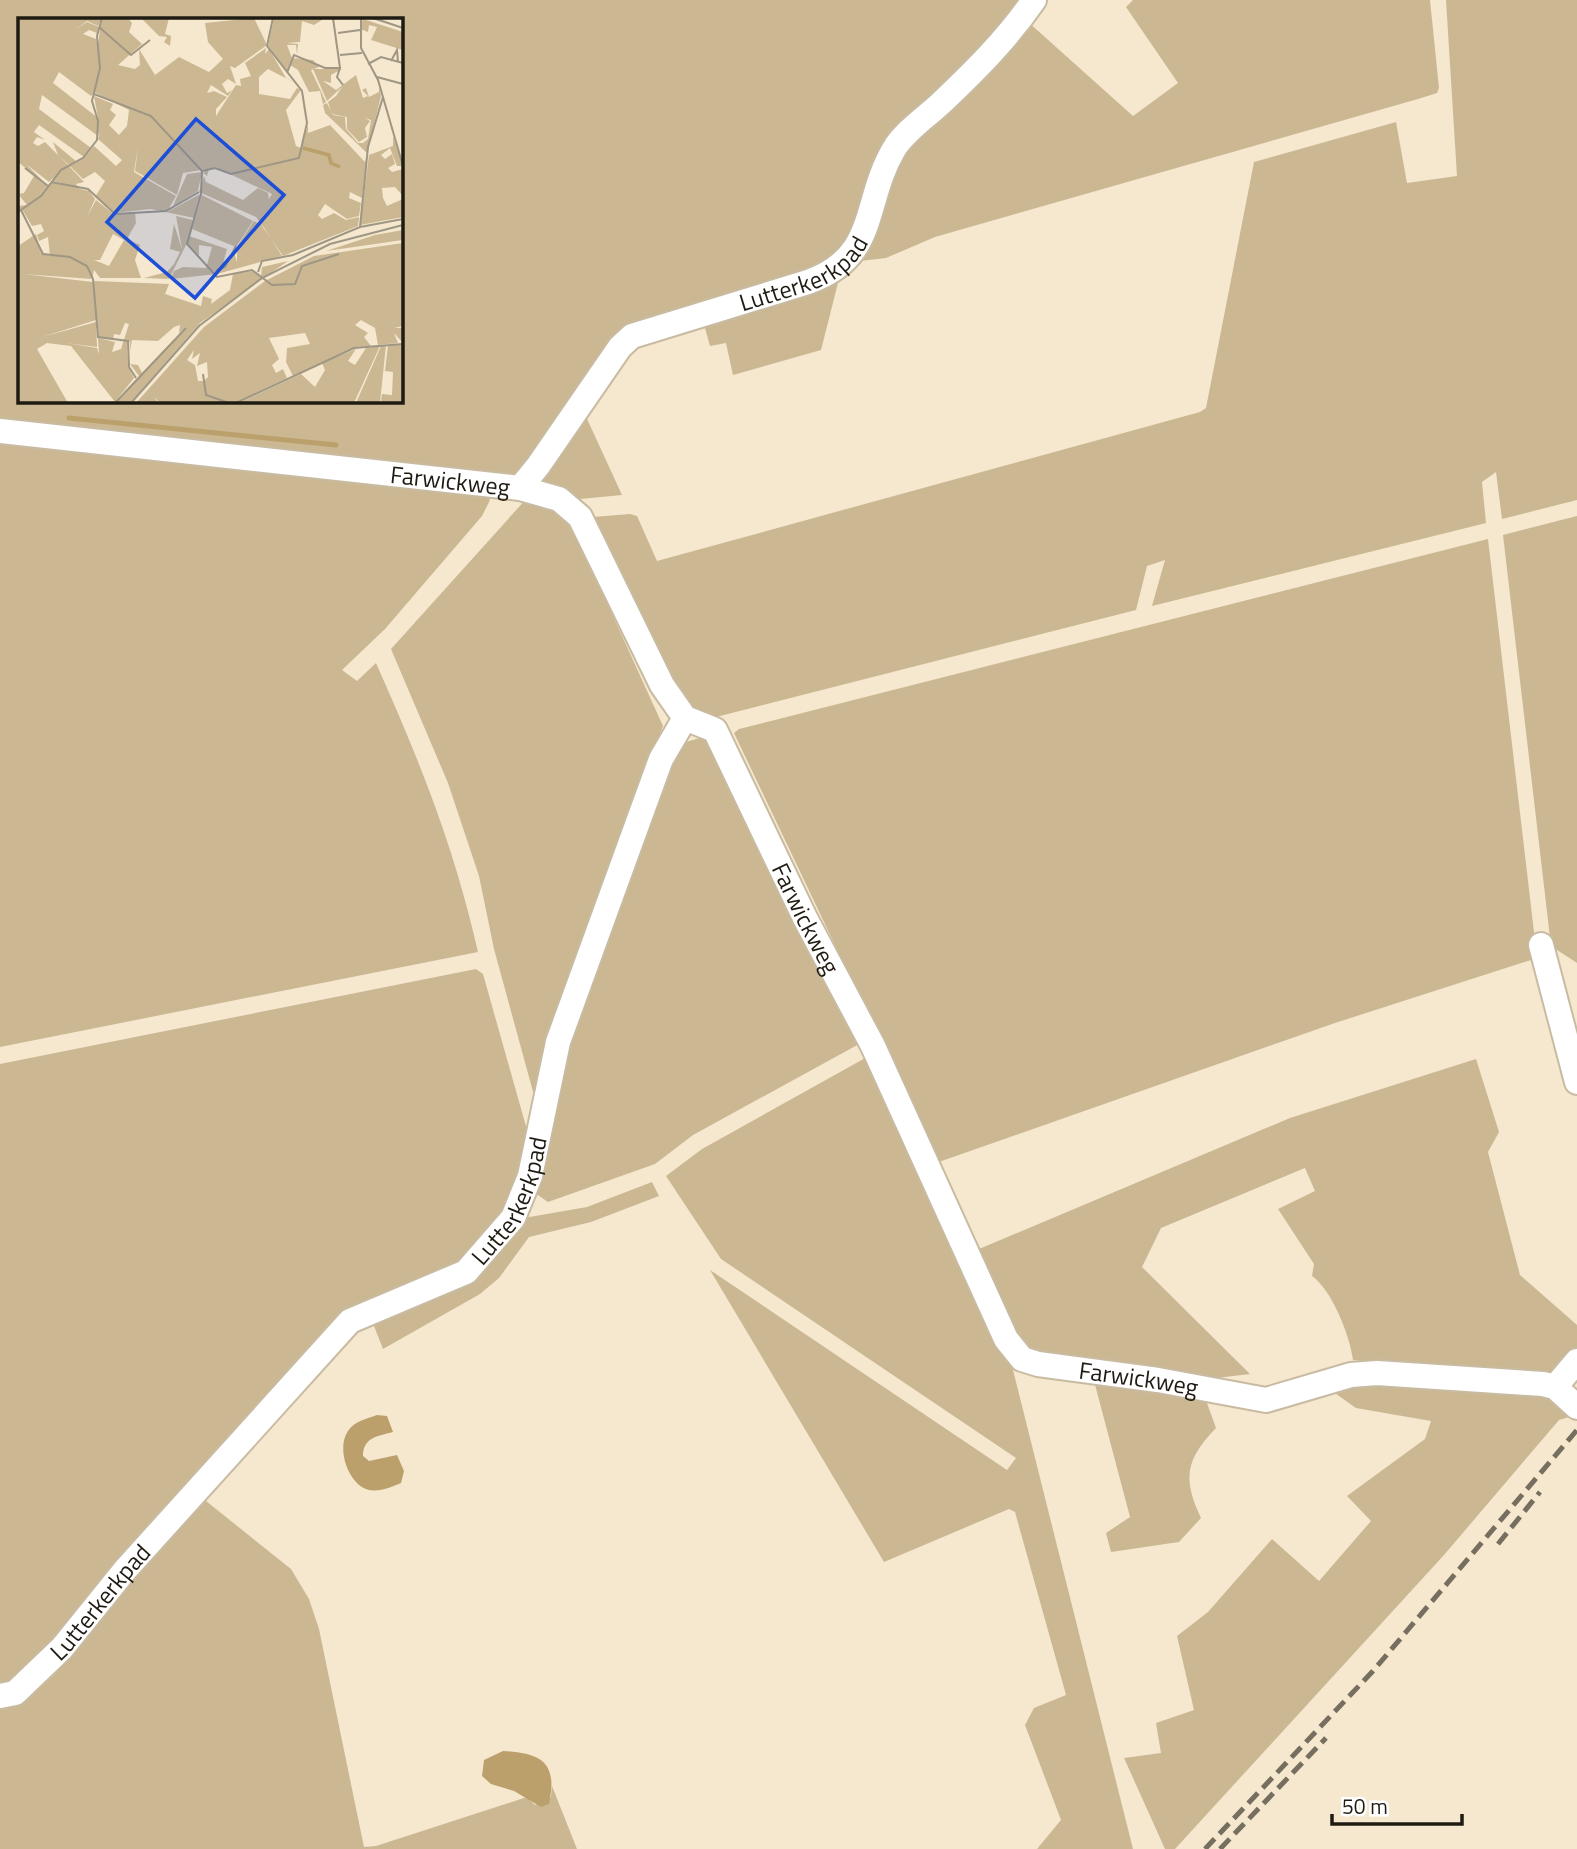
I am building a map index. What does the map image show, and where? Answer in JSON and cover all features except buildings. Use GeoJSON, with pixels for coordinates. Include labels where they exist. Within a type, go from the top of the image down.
{"type":"FeatureCollection","features":[{"type":"Feature","properties":{"kind":"street","name":"Lutterkerkpad"},"geometry":{"type":"LineString","coordinates":[[520,488],[620,347],[632,336],[827,275],[845,263],[859,242],[895,148],[993,52],[1034,0]]}},
{"type":"Feature","properties":{"kind":"street","name":"Farwickweg"},"geometry":{"type":"LineString","coordinates":[[0,431],[520,488],[559,499],[580,517],[662,685],[685,718],[715,730],[806,918],[878,1058],[1006,1339],[1022,1359],[1038,1364],[1199,1386],[1244,1398],[1266,1400],[1284,1397],[1325,1380],[1364,1374],[1555,1387]]}},
{"type":"Feature","properties":{"kind":"street","name":"Lutterkerkpad"},"geometry":{"type":"LineString","coordinates":[[0,1696],[15,1693],[62,1648],[125,1570],[350,1321],[466,1272],[513,1218],[530,1176],[558,1042],[661,760],[685,718]]}},
{"type":"Feature","properties":{"kind":"street"},"geometry":{"type":"LineString","coordinates":[[1541,945],[1577,1082]]}},
{"type":"Feature","properties":{"kind":"street"},"geometry":{"type":"LineString","coordinates":[[1577,1361],[1555,1387],[1577,1407]]}},
{"type":"Feature","properties":{"kind":"shaded area"},"geometry":{"type":"Polygon","coordinates":[[[0,0],[1021,0],[995,37],[924,106],[846,248],[829,266],[641,320],[620,335],[518,479],[0,421],[0,0]]]}},
{"type":"Feature","properties":{"kind":"shaded area"},"geometry":{"type":"Polygon","coordinates":[[[1133,0],[1430,0],[1439,88],[1437,93],[1418,99],[935,237],[886,258],[860,261],[896,162],[1027,21],[1133,116],[1178,83],[1126,7],[1133,0]]]}},
{"type":"Feature","properties":{"kind":"shaded area"},"geometry":{"type":"Polygon","coordinates":[[[1446,0],[1577,0],[1577,500],[1502,519],[1496,472],[1482,482],[1486,523],[1152,606],[1165,560],[1147,566],[1136,610],[681,726],[593,517],[630,514],[637,516],[657,561],[1200,412],[1206,408],[1254,162],[1396,122],[1407,183],[1457,176],[1446,0]]]}},
{"type":"Feature","properties":{"kind":"shaded area"},"geometry":{"type":"Polygon","coordinates":[[[839,279],[821,350],[733,375],[726,343],[710,346],[702,317],[839,279]]]}},
{"type":"Feature","properties":{"kind":"shaded area"},"geometry":{"type":"Polygon","coordinates":[[[582,408],[622,495],[580,499],[547,491],[543,483],[547,470],[582,408]]]}},
{"type":"Feature","properties":{"kind":"shaded area"},"geometry":{"type":"Polygon","coordinates":[[[0,436],[483,489],[490,500],[482,516],[385,629],[342,670],[357,681],[376,663],[435,805],[469,913],[478,952],[0,1047],[0,436]]]}},
{"type":"Feature","properties":{"kind":"shaded area"},"geometry":{"type":"Polygon","coordinates":[[[527,498],[563,515],[572,526],[663,726],[557,1017],[535,1099],[494,949],[479,876],[448,783],[391,649],[527,498]]]}},
{"type":"Feature","properties":{"kind":"shaded area"},"geometry":{"type":"Polygon","coordinates":[[[1577,516],[1577,963],[1551,946],[1503,535],[1577,516]]]}},
{"type":"Feature","properties":{"kind":"shaded area"},"geometry":{"type":"Polygon","coordinates":[[[1488,539],[1537,958],[1335,1023],[933,1164],[834,943],[734,733],[739,729],[1488,539]]]}},
{"type":"Feature","properties":{"kind":"shaded area"},"geometry":{"type":"Polygon","coordinates":[[[713,734],[861,1043],[693,1135],[655,1164],[548,1202],[535,1193],[559,1068],[676,745],[713,734]]]}},
{"type":"Feature","properties":{"kind":"shaded area"},"geometry":{"type":"Polygon","coordinates":[[[476,969],[483,974],[529,1137],[520,1190],[480,1243],[455,1263],[435,1277],[371,1305],[52,1653],[0,1692],[0,1064],[476,969]]]}},
{"type":"Feature","properties":{"kind":"shaded area"},"geometry":{"type":"Polygon","coordinates":[[[867,1057],[1012,1366],[1133,1849],[1037,1849],[1061,1820],[1025,1725],[1034,1708],[1066,1695],[1015,1512],[1009,1509],[884,1562],[710,1270],[1007,1470],[1016,1458],[721,1259],[666,1176],[702,1149],[867,1057]]]}},
{"type":"Feature","properties":{"kind":"shaded area"},"geometry":{"type":"Polygon","coordinates":[[[1476,1059],[1499,1132],[1488,1152],[1520,1275],[1577,1325],[1577,1356],[1560,1376],[1535,1380],[1353,1360],[1339,1314],[1326,1292],[1312,1276],[1314,1264],[1278,1209],[1315,1191],[1305,1168],[1161,1228],[1142,1267],[1250,1374],[1216,1378],[1019,1352],[972,1252],[1290,1118],[1476,1059]]]}},
{"type":"Feature","properties":{"kind":"shaded area"},"geometry":{"type":"Polygon","coordinates":[[[652,1182],[659,1196],[591,1222],[529,1237],[499,1278],[480,1294],[383,1349],[372,1321],[441,1297],[474,1278],[489,1263],[518,1219],[587,1207],[652,1182]]]}},
{"type":"Feature","properties":{"kind":"shaded area"},"geometry":{"type":"Polygon","coordinates":[[[1093,1377],[1203,1392],[1216,1428],[1198,1450],[1190,1470],[1191,1491],[1201,1518],[1179,1542],[1111,1552],[1106,1533],[1130,1517],[1093,1377]]]}},
{"type":"Feature","properties":{"kind":"shaded area"},"geometry":{"type":"Polygon","coordinates":[[[1315,1379],[1544,1390],[1573,1416],[1559,1420],[1444,1555],[1175,1849],[1165,1849],[1124,1758],[1161,1753],[1156,1723],[1194,1710],[1177,1636],[1208,1612],[1272,1539],[1319,1581],[1371,1521],[1347,1496],[1425,1439],[1431,1421],[1356,1408],[1315,1379]]]}},
{"type":"Feature","properties":{"kind":"shaded area"},"geometry":{"type":"Polygon","coordinates":[[[377,1415],[387,1416],[393,1432],[368,1442],[363,1456],[369,1461],[397,1455],[404,1471],[401,1483],[386,1489],[369,1490],[362,1487],[350,1474],[343,1447],[348,1431],[354,1425],[377,1415]]]}},
{"type":"Feature","properties":{"kind":"shaded area"},"geometry":{"type":"Polygon","coordinates":[[[201,1497],[291,1569],[309,1599],[319,1629],[364,1847],[376,1846],[527,1797],[535,1805],[551,1797],[552,1786],[577,1849],[0,1849],[0,1707],[28,1697],[55,1674],[201,1497]]]}},
{"type":"Feature","properties":{"kind":"shaded area"},"geometry":{"type":"Polygon","coordinates":[[[503,1751],[528,1754],[544,1763],[551,1779],[549,1804],[541,1807],[514,1791],[491,1784],[482,1776],[484,1760],[503,1751]]]}},
{"type":"Feature","properties":{"kind":"waterway"},"geometry":{"type":"LineString","coordinates":[[69,418],[336,445]]}},
{"type":"Feature","properties":{"kind":"railway"},"geometry":{"type":"LineString","coordinates":[[1205,1849],[1373,1671],[1577,1430]]}},
{"type":"Feature","properties":{"kind":"railway"},"geometry":{"type":"LineString","coordinates":[[1498,1544],[1540,1492]]}},
{"type":"Feature","properties":{"kind":"railway"},"geometry":{"type":"LineString","coordinates":[[1220,1849],[1326,1738]]}}]}
